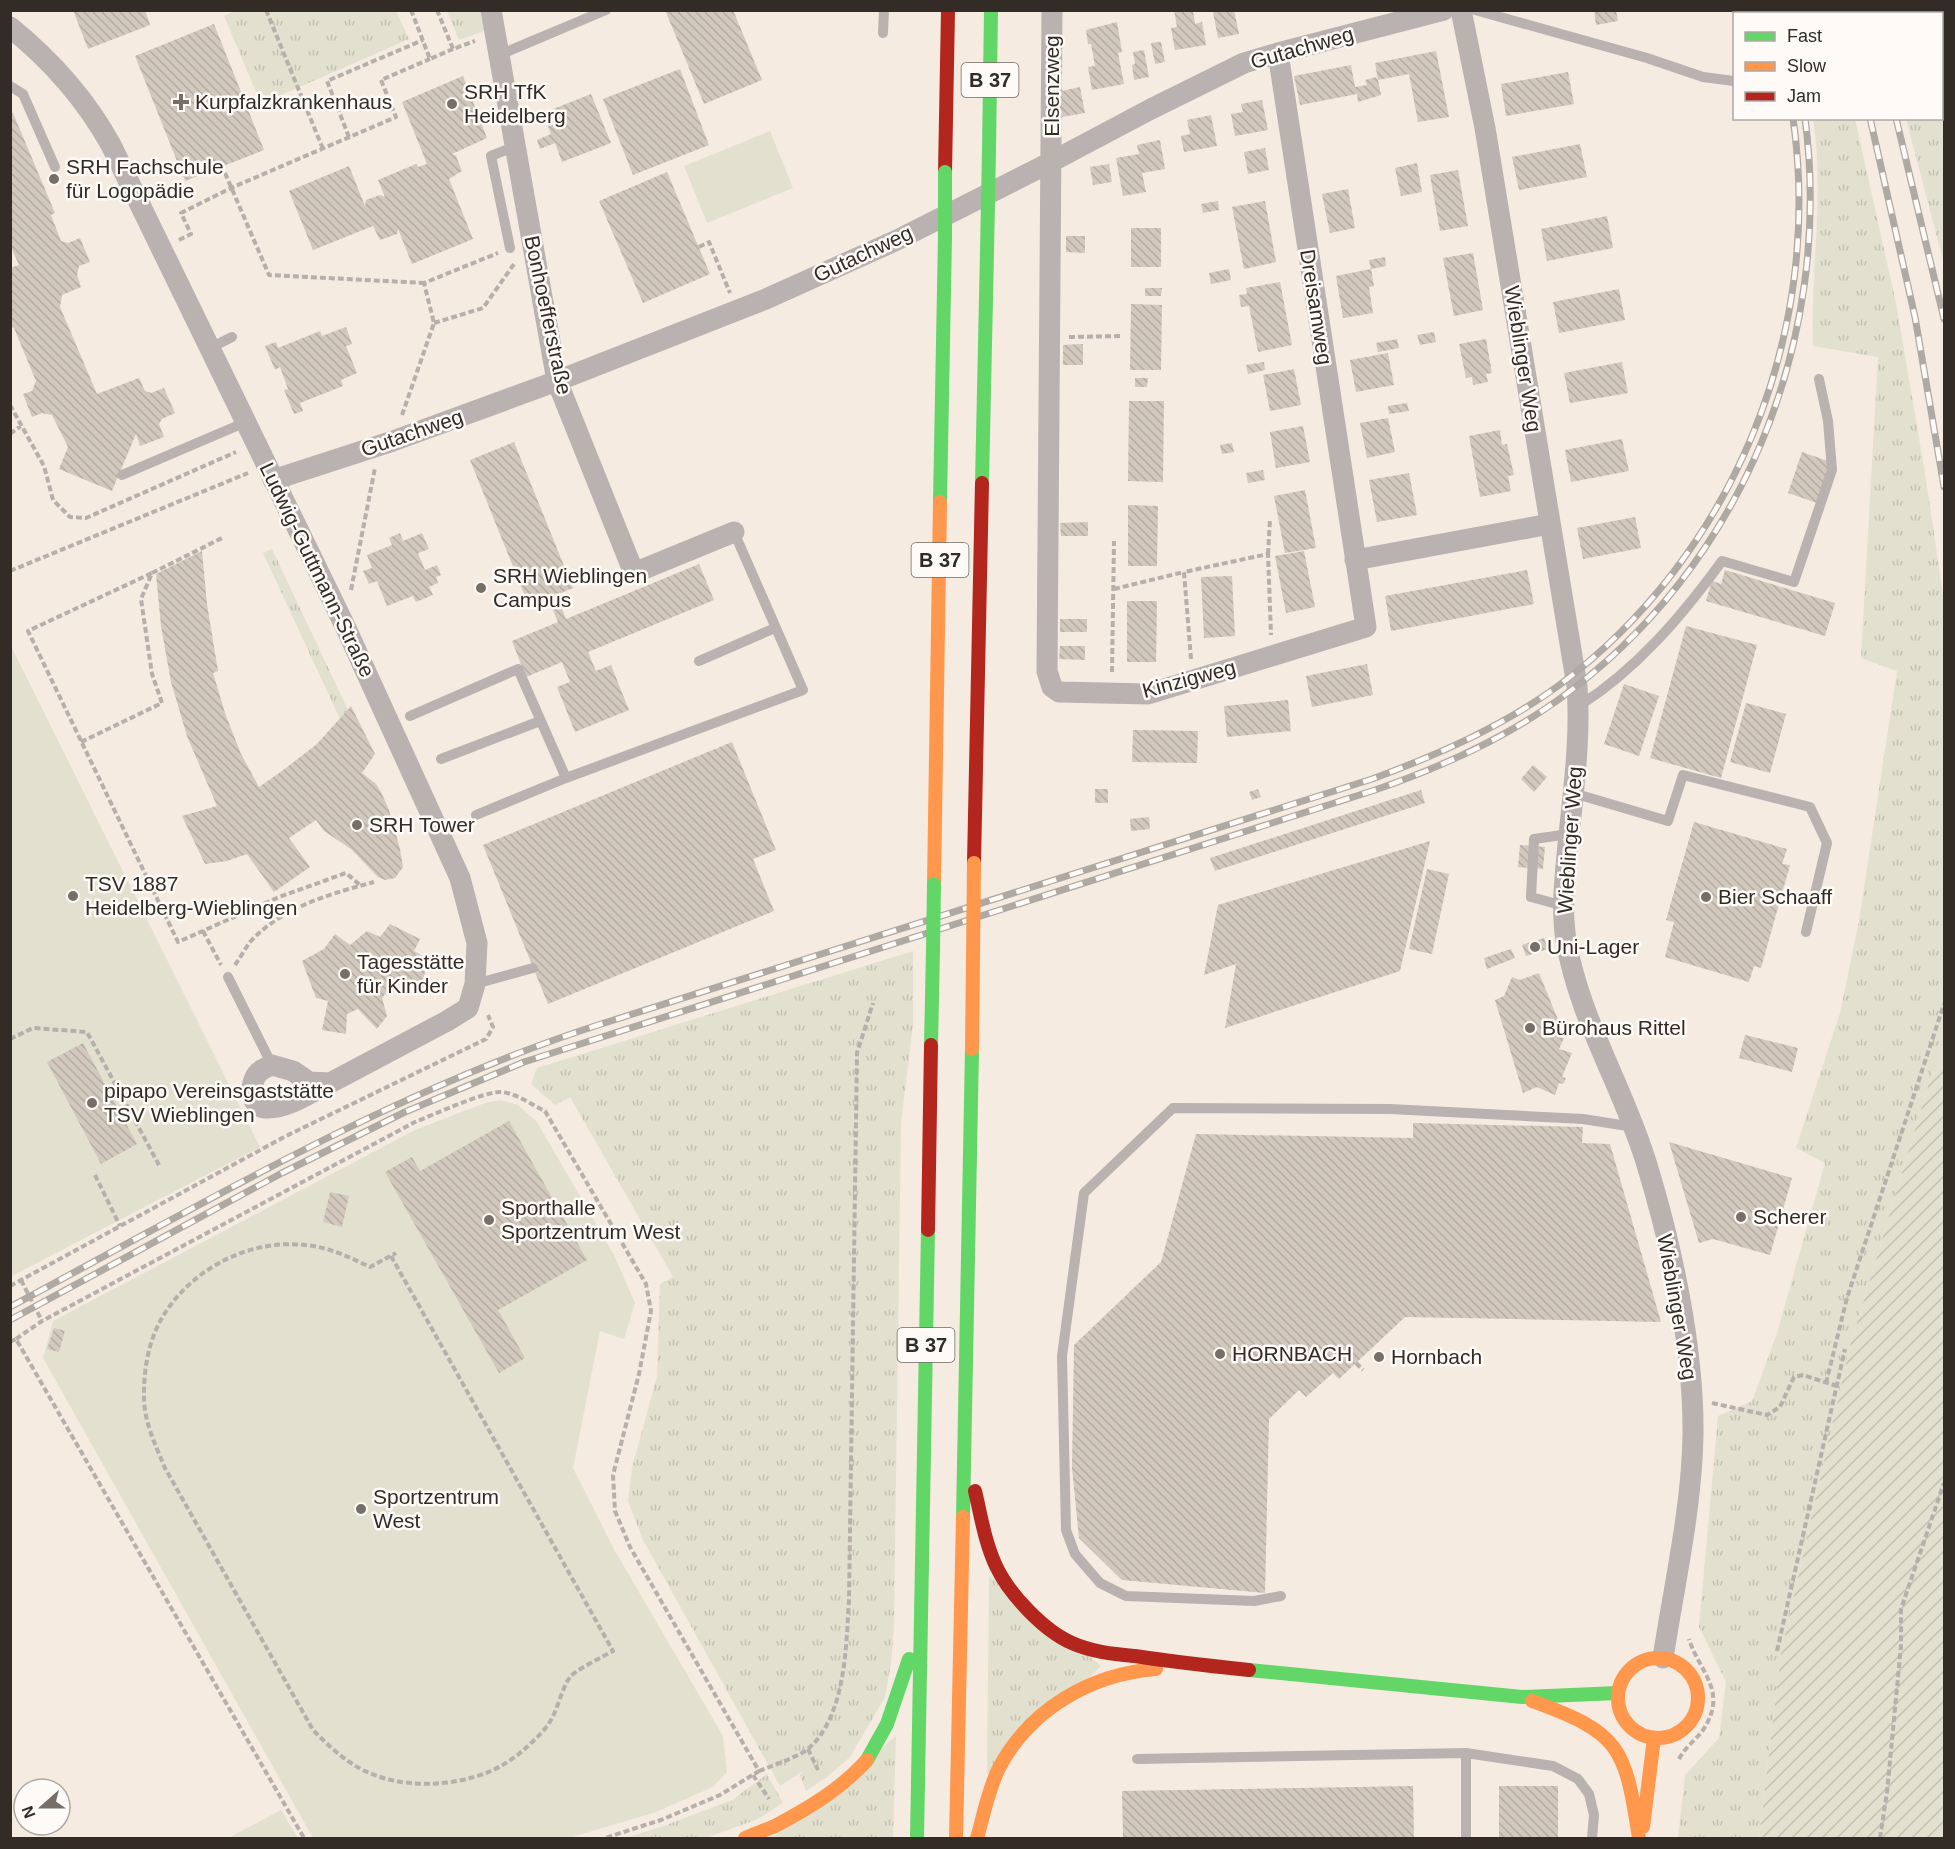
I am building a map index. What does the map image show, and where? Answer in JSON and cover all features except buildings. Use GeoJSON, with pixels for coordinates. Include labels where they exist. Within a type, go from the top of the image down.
{"type":"FeatureCollection","features":[{"type":"Feature","properties":{"kind":"main road","name":"B 37"},"geometry":{"type":"LineString","coordinates":[[917,1839],[948,10]]}},
{"type":"Feature","properties":{"kind":"main road","name":"B 37"},"geometry":{"type":"LineString","coordinates":[[956,1839],[991,10]]}},
{"type":"Feature","properties":{"kind":"main road","name":"B 37"},"geometry":{"type":"LineString","coordinates":[[965,1449],[986,1537],[996,1566],[1014,1595],[1041,1622],[1071,1643],[1095,1651],[1188,1664]]}},
{"type":"Feature","properties":{"kind":"main road"},"geometry":{"type":"LineString","coordinates":[[745,1839],[775,1826],[830,1796],[867,1760],[882,1738],[921,1620]]}},
{"type":"Feature","properties":{"kind":"main road"},"geometry":{"type":"LineString","coordinates":[[1663,1658],[1678,1663],[1690,1673],[1697,1687],[1698,1703],[1694,1718],[1683,1730],[1669,1737],[1654,1738],[1639,1733],[1627,1723],[1620,1709],[1618,1693],[1623,1678],[1633,1666],[1647,1659],[1663,1658]]}},
{"type":"Feature","properties":{"kind":"main road"},"geometry":{"type":"LineString","coordinates":[[977,1839],[989,1790],[1020,1735],[1037,1718],[1064,1698],[1120,1673],[1188,1664],[1522,1697],[1618,1693]]}},
{"type":"Feature","properties":{"kind":"main road"},"geometry":{"type":"LineString","coordinates":[[1522,1697],[1570,1715],[1596,1730],[1612,1744],[1624,1765],[1630,1785],[1640,1839]]}},
{"type":"Feature","properties":{"kind":"main road"},"geometry":{"type":"LineString","coordinates":[[1640,1839],[1654,1738]]}},
{"type":"Feature","properties":{"kind":"street","name":"Bonhoefferstraße"},"geometry":{"type":"LineString","coordinates":[[491,10],[557,381],[634,573],[734,532]]}},
{"type":"Feature","properties":{"kind":"street","name":"Elsenzweg"},"geometry":{"type":"LineString","coordinates":[[1051,162],[1052,10]]}},
{"type":"Feature","properties":{"kind":"street","name":"Gutachweg"},"geometry":{"type":"LineString","coordinates":[[270,473],[386,443],[557,381],[737,310],[897,240],[1244,63],[1444,10]]}},
{"type":"Feature","properties":{"kind":"street","name":"Wieblinger Weg"},"geometry":{"type":"LineString","coordinates":[[1461,10],[1487,138],[1578,686],[1579,706],[1564,906],[1566,939],[1577,989],[1635,1128],[1650,1177],[1669,1252],[1685,1333],[1693,1435],[1688,1498],[1663,1658]]}},
{"type":"Feature","properties":{"kind":"street","name":"Ludwig-Guttmann-Straße"},"geometry":{"type":"LineString","coordinates":[[10,27],[60,71],[100,126],[162,247],[345,626],[460,878],[477,943],[475,984],[468,1008],[447,1021],[292,1102],[272,1108],[262,1108],[254,1101],[251,1089],[258,1073],[272,1065]]}},
{"type":"Feature","properties":{"kind":"street","name":"Dreisamweg"},"geometry":{"type":"LineString","coordinates":[[1278,53],[1310,276],[1355,560]]}},
{"type":"Feature","properties":{"kind":"street","name":"Kinzigweg"},"geometry":{"type":"LineString","coordinates":[[1051,162],[1048,680],[1052,687],[1059,692],[1148,694],[1366,627],[1355,560]]}},
{"type":"Feature","properties":{"kind":"street"},"geometry":{"type":"LineString","coordinates":[[1355,560],[1550,524]]}},
{"type":"Feature","properties":{"kind":"street"},"geometry":{"type":"LineString","coordinates":[[272,1065],[293,1071],[309,1082],[330,1083]]}},
{"type":"Feature","properties":{"kind":"lane"},"geometry":{"type":"LineString","coordinates":[[499,55],[606,10]]}},
{"type":"Feature","properties":{"kind":"lane"},"geometry":{"type":"LineString","coordinates":[[883,33],[884,10]]}},
{"type":"Feature","properties":{"kind":"lane"},"geometry":{"type":"LineString","coordinates":[[1475,10],[1647,58],[1703,77],[1733,81]]}},
{"type":"Feature","properties":{"kind":"lane"},"geometry":{"type":"LineString","coordinates":[[10,86],[23,94],[55,166]]}},
{"type":"Feature","properties":{"kind":"lane"},"geometry":{"type":"LineString","coordinates":[[510,248],[491,156],[516,146]]}},
{"type":"Feature","properties":{"kind":"lane"},"geometry":{"type":"LineString","coordinates":[[210,348],[232,337]]}},
{"type":"Feature","properties":{"kind":"lane"},"geometry":{"type":"LineString","coordinates":[[1579,706],[1611,684],[1638,660],[1687,609],[1722,561],[1794,582],[1832,470],[1828,421],[1819,379]]}},
{"type":"Feature","properties":{"kind":"lane"},"geometry":{"type":"LineString","coordinates":[[122,474],[246,422]]}},
{"type":"Feature","properties":{"kind":"lane"},"geometry":{"type":"LineString","coordinates":[[476,815],[566,778],[803,690],[734,532]]}},
{"type":"Feature","properties":{"kind":"lane"},"geometry":{"type":"LineString","coordinates":[[699,660],[775,628]]}},
{"type":"Feature","properties":{"kind":"lane"},"geometry":{"type":"LineString","coordinates":[[410,716],[518,669],[566,778]]}},
{"type":"Feature","properties":{"kind":"lane"},"geometry":{"type":"LineString","coordinates":[[441,759],[540,722]]}},
{"type":"Feature","properties":{"kind":"lane"},"geometry":{"type":"LineString","coordinates":[[1573,793],[1668,821],[1683,775],[1810,807],[1827,843],[1806,932]]}},
{"type":"Feature","properties":{"kind":"lane"},"geometry":{"type":"LineString","coordinates":[[1564,906],[1531,897],[1534,839],[1569,834]]}},
{"type":"Feature","properties":{"kind":"lane"},"geometry":{"type":"LineString","coordinates":[[475,984],[533,968]]}},
{"type":"Feature","properties":{"kind":"lane"},"geometry":{"type":"LineString","coordinates":[[228,977],[272,1065]]}},
{"type":"Feature","properties":{"kind":"lane"},"geometry":{"type":"LineString","coordinates":[[1281,1596],[1254,1601],[1126,1596],[1100,1583],[1075,1554],[1066,1530],[1062,1356],[1084,1193],[1173,1108],[1402,1110],[1583,1119],[1635,1128]]}},
{"type":"Feature","properties":{"kind":"lane"},"geometry":{"type":"LineString","coordinates":[[1137,1759],[1466,1754],[1553,1766],[1578,1779],[1589,1794],[1594,1815],[1592,1839]]}},
{"type":"Feature","properties":{"kind":"lane"},"geometry":{"type":"LineString","coordinates":[[1466,1754],[1466,1839]]}},
{"type":"Feature","properties":{"kind":"path"},"geometry":{"type":"LineString","coordinates":[[266,10],[323,148]]}},
{"type":"Feature","properties":{"kind":"path"},"geometry":{"type":"LineString","coordinates":[[411,10],[430,58]]}},
{"type":"Feature","properties":{"kind":"path"},"geometry":{"type":"LineString","coordinates":[[437,10],[453,49]]}},
{"type":"Feature","properties":{"kind":"path"},"geometry":{"type":"LineString","coordinates":[[162,247],[191,234],[181,213],[231,188],[396,117],[381,80],[430,58],[495,34]]}},
{"type":"Feature","properties":{"kind":"path"},"geometry":{"type":"LineString","coordinates":[[350,137],[327,81],[423,40]]}},
{"type":"Feature","properties":{"kind":"path"},"geometry":{"type":"LineString","coordinates":[[225,173],[269,275],[424,283],[510,248]]}},
{"type":"Feature","properties":{"kind":"path"},"geometry":{"type":"LineString","coordinates":[[434,323],[483,308],[532,240]]}},
{"type":"Feature","properties":{"kind":"path"},"geometry":{"type":"LineString","coordinates":[[699,247],[709,242],[737,310]]}},
{"type":"Feature","properties":{"kind":"path"},"geometry":{"type":"LineString","coordinates":[[351,592],[386,443],[434,323],[424,283]]}},
{"type":"Feature","properties":{"kind":"path"},"geometry":{"type":"LineString","coordinates":[[1051,337],[1123,336]]}},
{"type":"Feature","properties":{"kind":"path"},"geometry":{"type":"LineString","coordinates":[[10,434],[21,426]]}},
{"type":"Feature","properties":{"kind":"path"},"geometry":{"type":"LineString","coordinates":[[10,571],[270,473]]}},
{"type":"Feature","properties":{"kind":"path"},"geometry":{"type":"LineString","coordinates":[[1270,519],[1268,554],[1272,656]]}},
{"type":"Feature","properties":{"kind":"path"},"geometry":{"type":"LineString","coordinates":[[224,537],[28,631],[178,942],[279,897],[346,873],[360,885]]}},
{"type":"Feature","properties":{"kind":"path"},"geometry":{"type":"LineString","coordinates":[[1111,694],[1114,541]]}},
{"type":"Feature","properties":{"kind":"path"},"geometry":{"type":"LineString","coordinates":[[1114,589],[1268,554]]}},
{"type":"Feature","properties":{"kind":"path"},"geometry":{"type":"LineString","coordinates":[[1184,572],[1192,681]]}},
{"type":"Feature","properties":{"kind":"path"},"geometry":{"type":"LineString","coordinates":[[81,742],[162,704],[152,674],[141,600],[152,573]]}},
{"type":"Feature","properties":{"kind":"path"},"geometry":{"type":"LineString","coordinates":[[203,931],[228,977],[250,943],[272,924],[299,908],[325,897],[374,882]]}},
{"type":"Feature","properties":{"kind":"path"},"geometry":{"type":"LineString","coordinates":[[10,1286],[286,1136],[486,1039],[494,1027],[475,984]]}},
{"type":"Feature","properties":{"kind":"path"},"geometry":{"type":"LineString","coordinates":[[605,1839],[700,1804],[720,1795],[759,1771],[808,1749],[827,1726],[843,1678],[849,1600],[857,1053],[873,1003]]}},
{"type":"Feature","properties":{"kind":"path"},"geometry":{"type":"LineString","coordinates":[[1826,1383],[1848,1298],[1944,1004]]}},
{"type":"Feature","properties":{"kind":"path"},"geometry":{"type":"LineString","coordinates":[[10,1039],[33,1028],[87,1032],[159,1165]]}},
{"type":"Feature","properties":{"kind":"path"},"geometry":{"type":"LineString","coordinates":[[10,1342],[42,1320],[415,1122],[480,1096],[501,1092],[545,1111],[646,1284],[651,1311],[639,1374],[613,1475],[615,1511],[630,1547],[759,1771]]}},
{"type":"Feature","properties":{"kind":"path"},"geometry":{"type":"LineString","coordinates":[[95,1175],[120,1226]]}},
{"type":"Feature","properties":{"kind":"path"},"geometry":{"type":"LineString","coordinates":[[390,1256],[613,1652],[570,1676],[559,1706],[546,1728],[525,1750],[493,1770],[463,1780],[436,1784],[408,1783],[377,1776],[353,1765],[331,1748],[314,1730],[165,1468],[149,1429],[144,1395],[148,1355],[153,1337],[166,1310],[205,1270],[233,1256],[259,1247],[280,1244],[306,1245],[338,1252],[370,1267],[390,1256],[396,1253]]}},
{"type":"Feature","properties":{"kind":"path"},"geometry":{"type":"LineString","coordinates":[[21,1280],[42,1320]]}},
{"type":"Feature","properties":{"kind":"path"},"geometry":{"type":"LineString","coordinates":[[16,1339],[304,1839]]}},
{"type":"Feature","properties":{"kind":"path"},"geometry":{"type":"LineString","coordinates":[[1777,1651],[1845,1349]]}},
{"type":"Feature","properties":{"kind":"path"},"geometry":{"type":"LineString","coordinates":[[1356,1363],[1363,1370]]}},
{"type":"Feature","properties":{"kind":"path"},"geometry":{"type":"LineString","coordinates":[[1702,1401],[1767,1415],[1780,1407],[1794,1377],[1803,1375],[1837,1386]]}},
{"type":"Feature","properties":{"kind":"path"},"geometry":{"type":"LineString","coordinates":[[1880,1839],[1887,1792],[1901,1646],[1901,1609],[1944,1483]]}},
{"type":"Feature","properties":{"kind":"path"},"geometry":{"type":"LineString","coordinates":[[808,1749],[822,1778]]}},
{"type":"Feature","properties":{"kind":"path"},"geometry":{"type":"LineString","coordinates":[[753,1775],[769,1799],[778,1802]]}},
{"type":"Feature","properties":{"kind":"green space"},"geometry":{"type":"Polygon","coordinates":[[[235,11],[396,11],[409,39],[261,104],[224,16],[235,11]]]}},
{"type":"Feature","properties":{"kind":"green space"},"geometry":{"type":"Polygon","coordinates":[[[447,11],[483,11],[487,30],[459,40],[447,11]]]}},
{"type":"Feature","properties":{"kind":"green space"},"geometry":{"type":"Polygon","coordinates":[[[1944,11],[1944,32],[1943,12],[1880,12],[1944,11]]]}},
{"type":"Feature","properties":{"kind":"green space"},"geometry":{"type":"Polygon","coordinates":[[[1943,62],[1944,64],[1944,264],[1906,120],[1943,120],[1943,62]]]}},
{"type":"Feature","properties":{"kind":"green space"},"geometry":{"type":"Polygon","coordinates":[[[1813,120],[1855,120],[1896,303],[1944,602],[1944,1066],[1934,1066],[1849,1350],[1781,1653],[1759,1838],[1678,1838],[1685,1775],[1719,1738],[1726,1682],[1699,1627],[1718,1416],[1752,1401],[1777,1333],[1825,1163],[1796,1148],[1840,1013],[1859,921],[1897,671],[1861,658],[1878,357],[1813,346],[1818,175],[1813,120]]]}},
{"type":"Feature","properties":{"kind":"green space"},"geometry":{"type":"Polygon","coordinates":[[[770,131],[793,188],[707,223],[684,166],[770,131]]]}},
{"type":"Feature","properties":{"kind":"green space"},"geometry":{"type":"Polygon","coordinates":[[[272,549],[348,710],[340,719],[263,553],[272,549]]]}},
{"type":"Feature","properties":{"kind":"green space","name":"TSV 1887 Heidelberg-Wieblingen"},"geometry":{"type":"Polygon","coordinates":[[[11,646],[260,1147],[10,1277],[11,646]]]}},
{"type":"Feature","properties":{"kind":"green space"},"geometry":{"type":"Polygon","coordinates":[[[913,951],[913,1025],[901,1123],[894,1626],[891,1664],[885,1697],[850,1757],[806,1791],[800,1775],[803,1771],[780,1786],[643,1540],[628,1501],[632,1468],[657,1376],[660,1284],[673,1277],[570,1097],[555,1105],[531,1084],[537,1068],[913,951]]]}},
{"type":"Feature","properties":{"kind":"green space"},"geometry":{"type":"Polygon","coordinates":[[[1934,1066],[1944,1066],[1944,1838],[1759,1838],[1781,1653],[1849,1350],[1934,1066]]]}},
{"type":"Feature","properties":{"kind":"green space","name":"Sportzentrum West"},"geometry":{"type":"Polygon","coordinates":[[[500,1100],[518,1105],[537,1122],[614,1255],[635,1303],[624,1339],[600,1331],[573,1468],[615,1551],[723,1736],[727,1772],[713,1787],[656,1812],[569,1838],[313,1838],[43,1358],[53,1321],[415,1130],[485,1103],[500,1100]]]}},
{"type":"Feature","properties":{"kind":"green space"},"geometry":{"type":"Polygon","coordinates":[[[989,1575],[1101,1666],[987,1775],[989,1575]]]}},
{"type":"Feature","properties":{"kind":"green space"},"geometry":{"type":"Polygon","coordinates":[[[896,1736],[893,1838],[772,1838],[896,1736]]]}},
{"type":"Feature","properties":{"kind":"green space"},"geometry":{"type":"Polygon","coordinates":[[[767,1774],[783,1803],[758,1819],[706,1838],[625,1838],[732,1800],[767,1774]]]}},
{"type":"Feature","properties":{"kind":"green space"},"geometry":{"type":"Polygon","coordinates":[[[281,1810],[298,1838],[234,1838],[232,1836],[281,1810]]]}},
{"type":"Feature","properties":{"kind":"railway"},"geometry":{"type":"LineString","coordinates":[[10,1307],[298,1153],[446,1083],[521,1052],[598,1025],[1372,779],[1468,739],[1537,701],[1620,633],[1673,573],[1717,506],[1753,434],[1778,358],[1794,280],[1799,199],[1793,120]]}},
{"type":"Feature","properties":{"kind":"railway"},"geometry":{"type":"LineString","coordinates":[[10,1320],[282,1173],[405,1112],[524,1062],[1375,790],[1470,752],[1515,728],[1558,700],[1622,647],[1678,585],[1724,517],[1761,444],[1788,366],[1804,285],[1810,202],[1805,120]]}},
{"type":"Feature","properties":{"kind":"railway"},"geometry":{"type":"LineString","coordinates":[[1870,120],[1915,317],[1944,487]]}},
{"type":"Feature","properties":{"kind":"railway"},"geometry":{"type":"LineString","coordinates":[[1896,120],[1944,319]]}},
{"type":"Feature","properties":{"kind":"traffic: fast"},"geometry":{"type":"LineString","coordinates":[[989,150],[991,10]]}},
{"type":"Feature","properties":{"kind":"traffic: fast"},"geometry":{"type":"LineString","coordinates":[[987,252],[989,150]]}},
{"type":"Feature","properties":{"kind":"traffic: fast"},"geometry":{"type":"LineString","coordinates":[[945,172],[945,236]]}},
{"type":"Feature","properties":{"kind":"traffic: fast"},"geometry":{"type":"LineString","coordinates":[[940,502],[945,236]]}},
{"type":"Feature","properties":{"kind":"traffic: fast"},"geometry":{"type":"LineString","coordinates":[[982,483],[987,252]]}},
{"type":"Feature","properties":{"kind":"traffic: fast"},"geometry":{"type":"LineString","coordinates":[[933,950],[934,884]]}},
{"type":"Feature","properties":{"kind":"traffic: fast"},"geometry":{"type":"LineString","coordinates":[[931,1045],[933,950]]}},
{"type":"Feature","properties":{"kind":"traffic: fast"},"geometry":{"type":"LineString","coordinates":[[963,1517],[972,1049]]}},
{"type":"Feature","properties":{"kind":"traffic: fast"},"geometry":{"type":"LineString","coordinates":[[917,1838],[928,1230]]}},
{"type":"Feature","properties":{"kind":"traffic: fast"},"geometry":{"type":"LineString","coordinates":[[867,1760],[887,1724],[909,1659]]}},
{"type":"Feature","properties":{"kind":"traffic: fast"},"geometry":{"type":"LineString","coordinates":[[1249,1670],[1522,1697],[1618,1693]]}},
{"type":"Feature","properties":{"kind":"traffic: slow"},"geometry":{"type":"LineString","coordinates":[[934,884],[940,502]]}},
{"type":"Feature","properties":{"kind":"traffic: slow"},"geometry":{"type":"LineString","coordinates":[[972,1049],[974,863]]}},
{"type":"Feature","properties":{"kind":"traffic: slow"},"geometry":{"type":"LineString","coordinates":[[956,1838],[963,1517]]}},
{"type":"Feature","properties":{"kind":"traffic: slow"},"geometry":{"type":"LineString","coordinates":[[1658,1658],[1673,1661],[1686,1670],[1695,1683],[1698,1698],[1695,1713],[1686,1726],[1673,1735],[1658,1738],[1643,1735],[1630,1726],[1621,1713],[1618,1698],[1621,1683],[1630,1670],[1643,1661],[1658,1658]]}},
{"type":"Feature","properties":{"kind":"traffic: slow"},"geometry":{"type":"LineString","coordinates":[[977,1838],[995,1776],[1012,1747],[1027,1728],[1065,1698],[1086,1687],[1108,1678],[1156,1669]]}},
{"type":"Feature","properties":{"kind":"traffic: slow"},"geometry":{"type":"LineString","coordinates":[[1532,1701],[1584,1723],[1601,1734],[1614,1747],[1629,1783],[1639,1838]]}},
{"type":"Feature","properties":{"kind":"traffic: slow"},"geometry":{"type":"LineString","coordinates":[[1643,1827],[1654,1738]]}},
{"type":"Feature","properties":{"kind":"traffic: slow"},"geometry":{"type":"LineString","coordinates":[[775,1826],[824,1797],[867,1760]]}},
{"type":"Feature","properties":{"kind":"traffic: slow"},"geometry":{"type":"LineString","coordinates":[[745,1838],[775,1826]]}},
{"type":"Feature","properties":{"kind":"traffic: jam"},"geometry":{"type":"LineString","coordinates":[[945,172],[948,10]]}},
{"type":"Feature","properties":{"kind":"traffic: jam"},"geometry":{"type":"LineString","coordinates":[[974,863],[982,483]]}},
{"type":"Feature","properties":{"kind":"traffic: jam"},"geometry":{"type":"LineString","coordinates":[[928,1230],[931,1045]]}},
{"type":"Feature","properties":{"kind":"traffic: jam"},"geometry":{"type":"LineString","coordinates":[[975,1491],[989,1548],[996,1566],[1018,1600],[1050,1630],[1087,1649],[1249,1670]]}},
{"type":"Feature","properties":{"kind":"place","name":"Kurpfalzkrankenhaus"},"geometry":{"type":"Point","coordinates":[181,102]}},
{"type":"Feature","properties":{"kind":"place","name":"SRH TfK Heidelberg"},"geometry":{"type":"Point","coordinates":[452,104]}},
{"type":"Feature","properties":{"kind":"place","name":"SRH Fachschule für Logopädie"},"geometry":{"type":"Point","coordinates":[54,179]}},
{"type":"Feature","properties":{"kind":"place","name":"SRH Wieblingen Campus"},"geometry":{"type":"Point","coordinates":[481,588]}},
{"type":"Feature","properties":{"kind":"place","name":"SRH Tower"},"geometry":{"type":"Point","coordinates":[357,825]}},
{"type":"Feature","properties":{"kind":"place","name":"TSV 1887 Heidelberg-Wieblingen"},"geometry":{"type":"Point","coordinates":[73,896]}},
{"type":"Feature","properties":{"kind":"place","name":"Bier Schaaff"},"geometry":{"type":"Point","coordinates":[1706,897]}},
{"type":"Feature","properties":{"kind":"place","name":"Uni-Lager"},"geometry":{"type":"Point","coordinates":[1535,947]}},
{"type":"Feature","properties":{"kind":"place","name":"Tagesstätte für Kinder"},"geometry":{"type":"Point","coordinates":[345,974]}},
{"type":"Feature","properties":{"kind":"place","name":"Bürohaus Rittel"},"geometry":{"type":"Point","coordinates":[1530,1028]}},
{"type":"Feature","properties":{"kind":"place","name":"pipapo Vereinsgaststätte TSV Wieblingen"},"geometry":{"type":"Point","coordinates":[92,1103]}},
{"type":"Feature","properties":{"kind":"place","name":"Scherer"},"geometry":{"type":"Point","coordinates":[1741,1217]}},
{"type":"Feature","properties":{"kind":"place","name":"Sporthalle Sportzentrum West"},"geometry":{"type":"Point","coordinates":[489,1220]}},
{"type":"Feature","properties":{"kind":"place","name":"HORNBACH"},"geometry":{"type":"Point","coordinates":[1220,1354]}},
{"type":"Feature","properties":{"kind":"place","name":"Hornbach"},"geometry":{"type":"Point","coordinates":[1379,1357]}},
{"type":"Feature","properties":{"kind":"place","name":"Sportzentrum West"},"geometry":{"type":"Point","coordinates":[361,1509]}}]}
